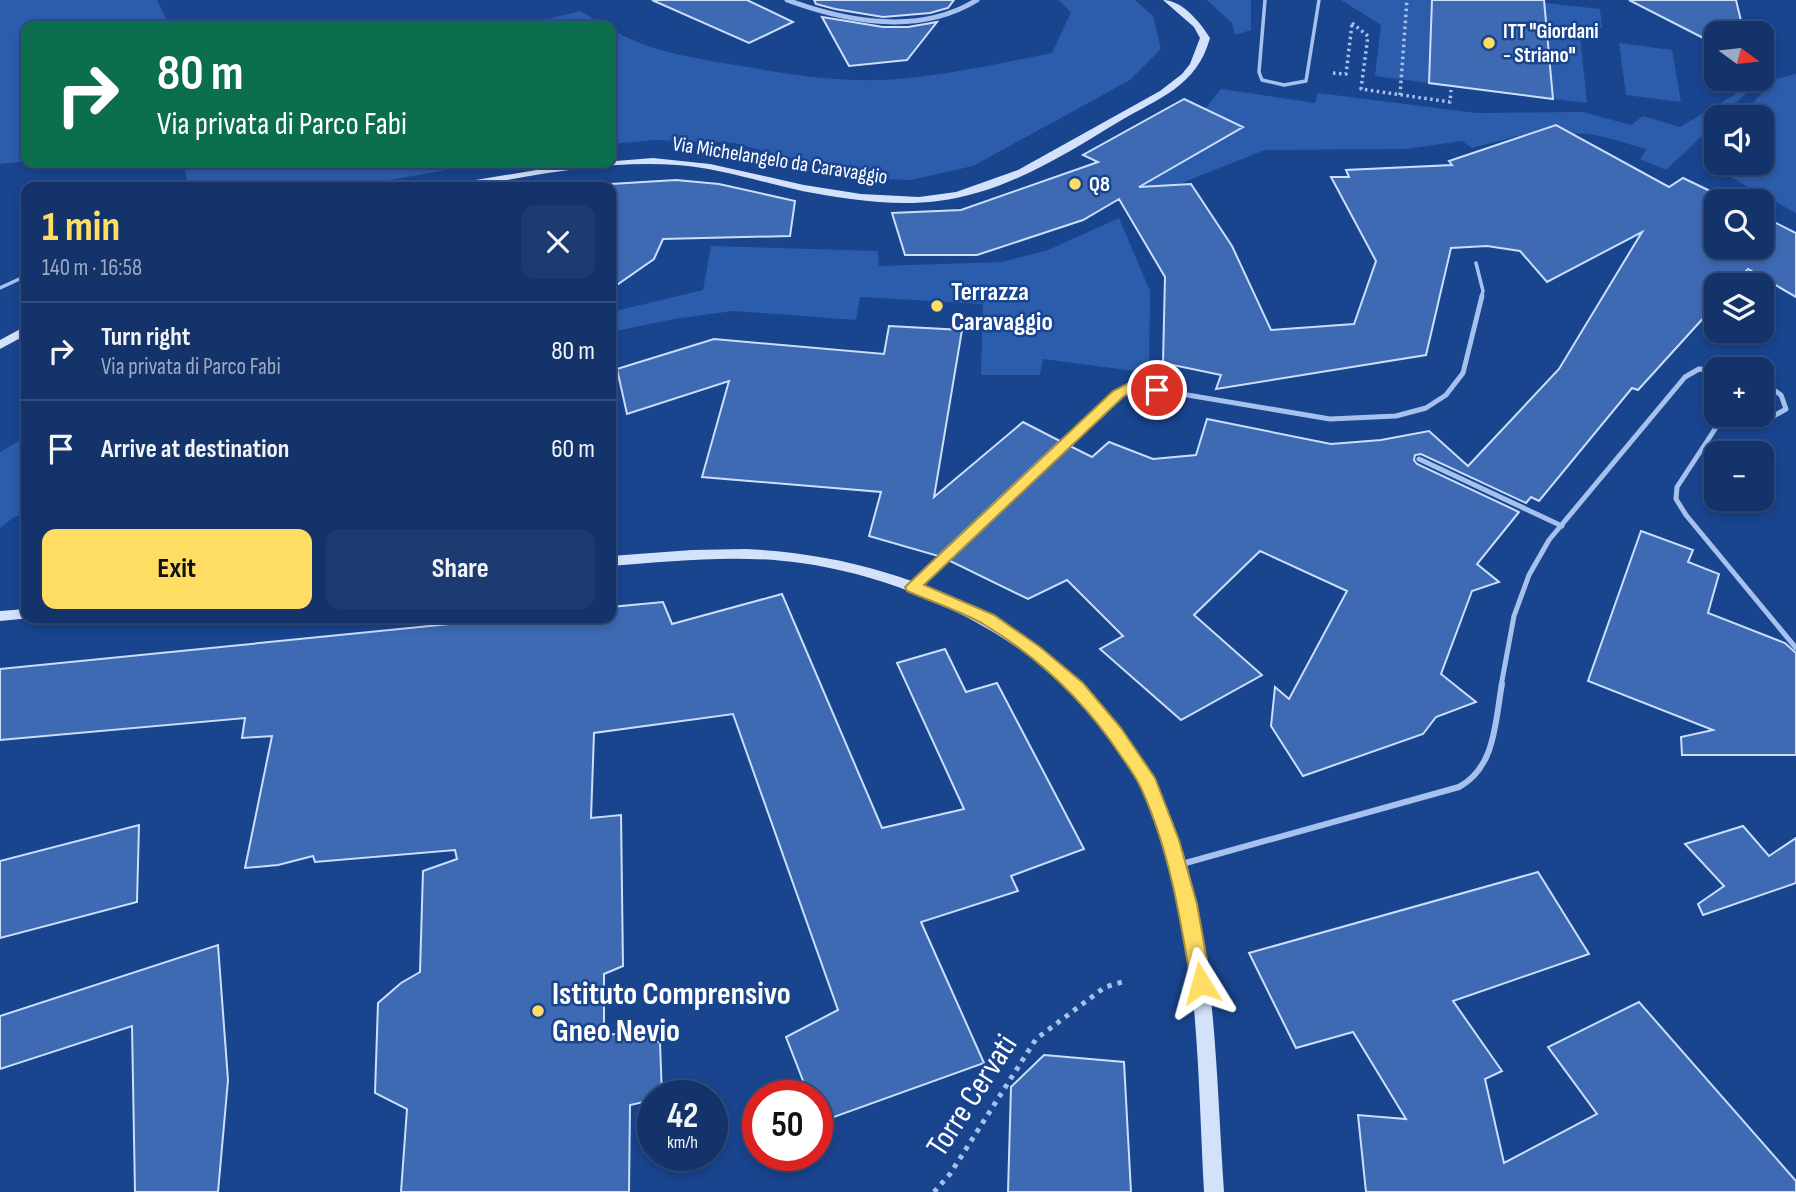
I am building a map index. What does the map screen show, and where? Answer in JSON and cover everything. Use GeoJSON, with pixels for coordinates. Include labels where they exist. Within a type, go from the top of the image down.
{"type":"FeatureCollection","features":[{"type":"Feature","properties":{"kind":"main road","name":"Via Michelangelo da Caravaggio"},"geometry":{"type":"LineString","coordinates":[[616,165],[678,162],[826,192],[886,199],[954,196],[975,190],[1024,170],[1100,130],[1177,84],[1189,73],[1198,62],[1205,38],[1197,25],[1167,0]]}},
{"type":"Feature","properties":{"kind":"main road","name":"Via Michelangelo da Caravaggio"},"geometry":{"type":"LineString","coordinates":[[486,182],[580,168]]}},
{"type":"Feature","properties":{"kind":"main road"},"geometry":{"type":"LineString","coordinates":[[0,345],[21,333]]}},
{"type":"Feature","properties":{"kind":"main road"},"geometry":{"type":"LineString","coordinates":[[616,561],[698,553],[762,555],[826,562],[880,575],[989,620],[1034,651],[1077,688],[1115,733],[1149,783],[1188,904],[1198,961],[1205,1027],[1214,1192]]}},
{"type":"Feature","properties":{"kind":"main road"},"geometry":{"type":"LineString","coordinates":[[0,616],[21,614]]}},
{"type":"Feature","properties":{"kind":"street"},"geometry":{"type":"LineString","coordinates":[[787,0],[829,15],[863,21],[937,16],[970,6],[978,0]]}},
{"type":"Feature","properties":{"kind":"lane"},"geometry":{"type":"LineString","coordinates":[[1265,0],[1259,72],[1262,80],[1276,86],[1293,86],[1306,81],[1319,0]]}},
{"type":"Feature","properties":{"kind":"lane"},"geometry":{"type":"LineString","coordinates":[[912,587],[1118,394],[1133,386],[1330,419],[1396,416],[1426,408],[1446,395],[1463,373],[1483,290],[1476,263]]}},
{"type":"Feature","properties":{"kind":"lane"},"geometry":{"type":"LineString","coordinates":[[0,288],[21,278]]}},
{"type":"Feature","properties":{"kind":"lane"},"geometry":{"type":"LineString","coordinates":[[1177,865],[1451,791],[1470,783],[1483,769],[1490,749],[1517,606],[1529,575],[1549,540],[1685,377],[1699,369],[1704,369]]}},
{"type":"Feature","properties":{"kind":"lane"},"geometry":{"type":"LineString","coordinates":[[1774,390],[1781,395],[1786,409],[1774,420]]}},
{"type":"Feature","properties":{"kind":"lane"},"geometry":{"type":"LineString","coordinates":[[1716,427],[1677,486],[1676,499],[1686,515],[1796,648]]}},
{"type":"Feature","properties":{"kind":"lane"},"geometry":{"type":"LineString","coordinates":[[1419,459],[1562,526]]}},
{"type":"Feature","properties":{"kind":"path"},"geometry":{"type":"LineString","coordinates":[[1400,95],[1407,0]]}},
{"type":"Feature","properties":{"kind":"path"},"geometry":{"type":"LineString","coordinates":[[1330,72],[1346,74],[1352,23],[1368,36],[1362,89],[1450,102],[1451,90]]}},
{"type":"Feature","properties":{"kind":"path","name":"Torre Cervati"},"geometry":{"type":"LineString","coordinates":[[934,1192],[950,1174],[1036,1039],[1105,987],[1122,982]]}},
{"type":"Feature","properties":{"kind":"shaded area"},"geometry":{"type":"Polygon","coordinates":[[[0,0],[157,0],[167,21],[21,21],[21,162],[0,164],[0,0]]]}},
{"type":"Feature","properties":{"kind":"shaded area"},"geometry":{"type":"Polygon","coordinates":[[[1058,0],[1135,0],[1153,16],[1161,49],[1130,80],[973,166],[911,180],[871,179],[734,143],[655,140],[616,144],[616,32],[652,47],[723,63],[822,78],[880,80],[955,72],[1052,53],[1071,12],[1058,0]]]}},
{"type":"Feature","properties":{"kind":"shaded area"},"geometry":{"type":"Polygon","coordinates":[[[1207,0],[1251,0],[1251,30],[1235,35],[1232,23],[1207,0]]]}},
{"type":"Feature","properties":{"kind":"shaded area"},"geometry":{"type":"Polygon","coordinates":[[[1341,0],[1432,0],[1429,83],[1375,76],[1381,25],[1341,0]]]}},
{"type":"Feature","properties":{"kind":"shaded area"},"geometry":{"type":"Polygon","coordinates":[[[1545,3],[1600,9],[1602,28],[1579,26],[1587,103],[1553,99],[1545,3]]]}},
{"type":"Feature","properties":{"kind":"shaded area"},"geometry":{"type":"Polygon","coordinates":[[[580,11],[597,21],[541,21],[580,11]]]}},
{"type":"Feature","properties":{"kind":"shaded area"},"geometry":{"type":"Polygon","coordinates":[[[1619,43],[1672,50],[1681,102],[1626,95],[1619,43]]]}},
{"type":"Feature","properties":{"kind":"shaded area"},"geometry":{"type":"Polygon","coordinates":[[[1796,74],[1796,213],[1774,201],[1774,189],[1752,189],[1727,175],[1774,175],[1774,105],[1751,105],[1763,91],[1774,91],[1774,80],[1796,74]]]}},
{"type":"Feature","properties":{"kind":"shaded area"},"geometry":{"type":"Polygon","coordinates":[[[1221,89],[1315,103],[1318,93],[1477,113],[1583,112],[1631,125],[1643,116],[1680,127],[1704,113],[1704,134],[1666,170],[1640,159],[1647,149],[1591,134],[1559,137],[1544,129],[1472,148],[1462,141],[1407,149],[1265,150],[1154,194],[1142,185],[1242,127],[1205,109],[1221,89]]]}},
{"type":"Feature","properties":{"kind":"shaded area"},"geometry":{"type":"Polygon","coordinates":[[[1741,91],[1748,91],[1734,105],[1717,105],[1741,91]]]}},
{"type":"Feature","properties":{"kind":"shaded area"},"geometry":{"type":"Polygon","coordinates":[[[185,168],[458,168],[378,182],[187,182],[185,168]]]}},
{"type":"Feature","properties":{"kind":"shaded area"},"geometry":{"type":"Polygon","coordinates":[[[1119,218],[1150,291],[1149,373],[1043,359],[1040,375],[981,375],[983,304],[860,297],[856,320],[733,311],[616,331],[616,311],[703,290],[711,246],[878,251],[879,266],[1002,262],[1048,250],[1119,218]]]}},
{"type":"Feature","properties":{"kind":"shaded area"},"geometry":{"type":"Polygon","coordinates":[[[21,440],[21,515],[0,528],[0,452],[21,440]]]}},
{"type":"Feature","properties":{"kind":"building"},"geometry":{"type":"Polygon","coordinates":[[[652,0],[747,0],[793,22],[749,43],[652,0]]]}},
{"type":"Feature","properties":{"kind":"building"},"geometry":{"type":"Polygon","coordinates":[[[814,0],[954,0],[948,8],[930,13],[883,17],[835,9],[816,4],[814,0]]]}},
{"type":"Feature","properties":{"kind":"building","name":"ITT \"Giordani - Striano\""},"geometry":{"type":"Polygon","coordinates":[[[1432,0],[1544,0],[1553,99],[1429,83],[1432,0]]]}},
{"type":"Feature","properties":{"kind":"building","name":"ITT \"Giordani - Striano\""},"geometry":{"type":"Polygon","coordinates":[[[1629,0],[1736,0],[1741,21],[1704,21],[1704,38],[1629,0]]]}},
{"type":"Feature","properties":{"kind":"building"},"geometry":{"type":"Polygon","coordinates":[[[822,17],[883,27],[908,27],[937,22],[907,60],[849,66],[822,17]]]}},
{"type":"Feature","properties":{"kind":"building"},"geometry":{"type":"Polygon","coordinates":[[[1184,99],[1243,127],[1139,187],[1191,184],[1232,246],[1271,330],[1354,324],[1376,261],[1331,177],[1349,177],[1346,170],[1452,165],[1449,161],[1556,125],[1669,187],[1683,178],[1706,189],[1704,259],[1774,259],[1774,222],[1796,233],[1796,297],[1774,284],[1774,273],[1755,273],[1748,269],[1744,273],[1704,273],[1704,317],[1638,390],[1632,388],[1539,501],[1531,497],[1526,503],[1421,454],[1415,455],[1417,464],[1519,512],[1477,564],[1499,582],[1472,591],[1441,674],[1476,702],[1436,717],[1423,734],[1303,776],[1271,726],[1275,687],[1289,699],[1347,591],[1260,551],[1194,615],[1262,675],[1181,720],[1100,649],[1123,636],[1067,580],[1028,599],[948,560],[1070,446],[1092,457],[1109,442],[1153,459],[1196,455],[1207,419],[1331,444],[1381,440],[1429,431],[1468,466],[1559,369],[1642,232],[1547,282],[1520,251],[1487,246],[1451,248],[1426,355],[1216,389],[1221,375],[1163,363],[1165,277],[1119,199],[1083,220],[977,255],[905,255],[892,213],[961,210],[1098,162],[1083,155],[1184,99]]]}},
{"type":"Feature","properties":{"kind":"building"},"geometry":{"type":"Polygon","coordinates":[[[676,180],[719,184],[795,201],[790,236],[663,239],[654,259],[616,286],[616,184],[676,180]]]}},
{"type":"Feature","properties":{"kind":"building"},"geometry":{"type":"Polygon","coordinates":[[[889,326],[962,330],[934,497],[1023,422],[1060,441],[938,556],[869,536],[881,492],[702,477],[729,381],[627,414],[617,369],[714,339],[884,354],[889,326]]]}},
{"type":"Feature","properties":{"kind":"building"},"geometry":{"type":"Polygon","coordinates":[[[1641,531],[1693,550],[1688,562],[1719,574],[1708,613],[1785,643],[1796,653],[1796,755],[1682,755],[1681,737],[1713,730],[1588,681],[1641,531]]]}},
{"type":"Feature","properties":{"kind":"building"},"geometry":{"type":"Polygon","coordinates":[[[782,594],[882,828],[964,809],[897,663],[945,649],[966,692],[997,683],[1084,849],[1011,876],[1018,891],[921,922],[984,1063],[833,1117],[833,1080],[803,1080],[786,1037],[838,1010],[733,714],[594,733],[591,818],[621,815],[623,966],[604,974],[604,1035],[642,1032],[660,1043],[661,1080],[637,1080],[637,1103],[630,1105],[629,1192],[401,1192],[407,1109],[375,1093],[378,1003],[401,983],[420,972],[423,871],[457,859],[455,850],[315,862],[313,856],[278,865],[245,868],[272,736],[242,738],[245,718],[0,740],[0,669],[460,623],[616,623],[616,607],[663,602],[672,624],[782,594]]]}},
{"type":"Feature","properties":{"kind":"building"},"geometry":{"type":"Polygon","coordinates":[[[139,825],[137,902],[0,938],[0,861],[139,825]]]}},
{"type":"Feature","properties":{"kind":"building"},"geometry":{"type":"Polygon","coordinates":[[[1743,826],[1769,856],[1796,838],[1796,883],[1703,915],[1698,904],[1724,886],[1685,844],[1743,826]]]}},
{"type":"Feature","properties":{"kind":"building"},"geometry":{"type":"Polygon","coordinates":[[[1538,872],[1589,954],[1453,1001],[1502,1071],[1485,1079],[1504,1163],[1597,1114],[1548,1047],[1639,1002],[1796,1181],[1796,1192],[1366,1192],[1358,1115],[1406,1119],[1353,1032],[1296,1048],[1249,953],[1538,872]]]}},
{"type":"Feature","properties":{"kind":"building"},"geometry":{"type":"Polygon","coordinates":[[[218,945],[228,1080],[218,1192],[135,1192],[132,1026],[0,1069],[0,1016],[218,945]]]}},
{"type":"Feature","properties":{"kind":"building"},"geometry":{"type":"Polygon","coordinates":[[[1044,1055],[1124,1062],[1131,1192],[1008,1192],[1011,1087],[1044,1055]]]}},
{"type":"Feature","properties":{"kind":"place","name":"ITT \"Giordani - Striano\""},"geometry":{"type":"Point","coordinates":[1489,43]}},
{"type":"Feature","properties":{"kind":"place","name":"Q8"},"geometry":{"type":"Point","coordinates":[1075,184]}},
{"type":"Feature","properties":{"kind":"place","name":"Terrazza Caravaggio"},"geometry":{"type":"Point","coordinates":[937,306]}},
{"type":"Feature","properties":{"kind":"place","name":"Istituto Comprensivo Gneo Nevio"},"geometry":{"type":"Point","coordinates":[538,1011]}},
{"type":"Feature","properties":{"kind":"route"},"geometry":{"type":"LineString","coordinates":[[1157,390],[1133,386],[1118,394],[912,587],[935,594],[989,620],[1034,651],[1077,688],[1115,733],[1149,783],[1170,840],[1188,904],[1201,983]]}}]}
